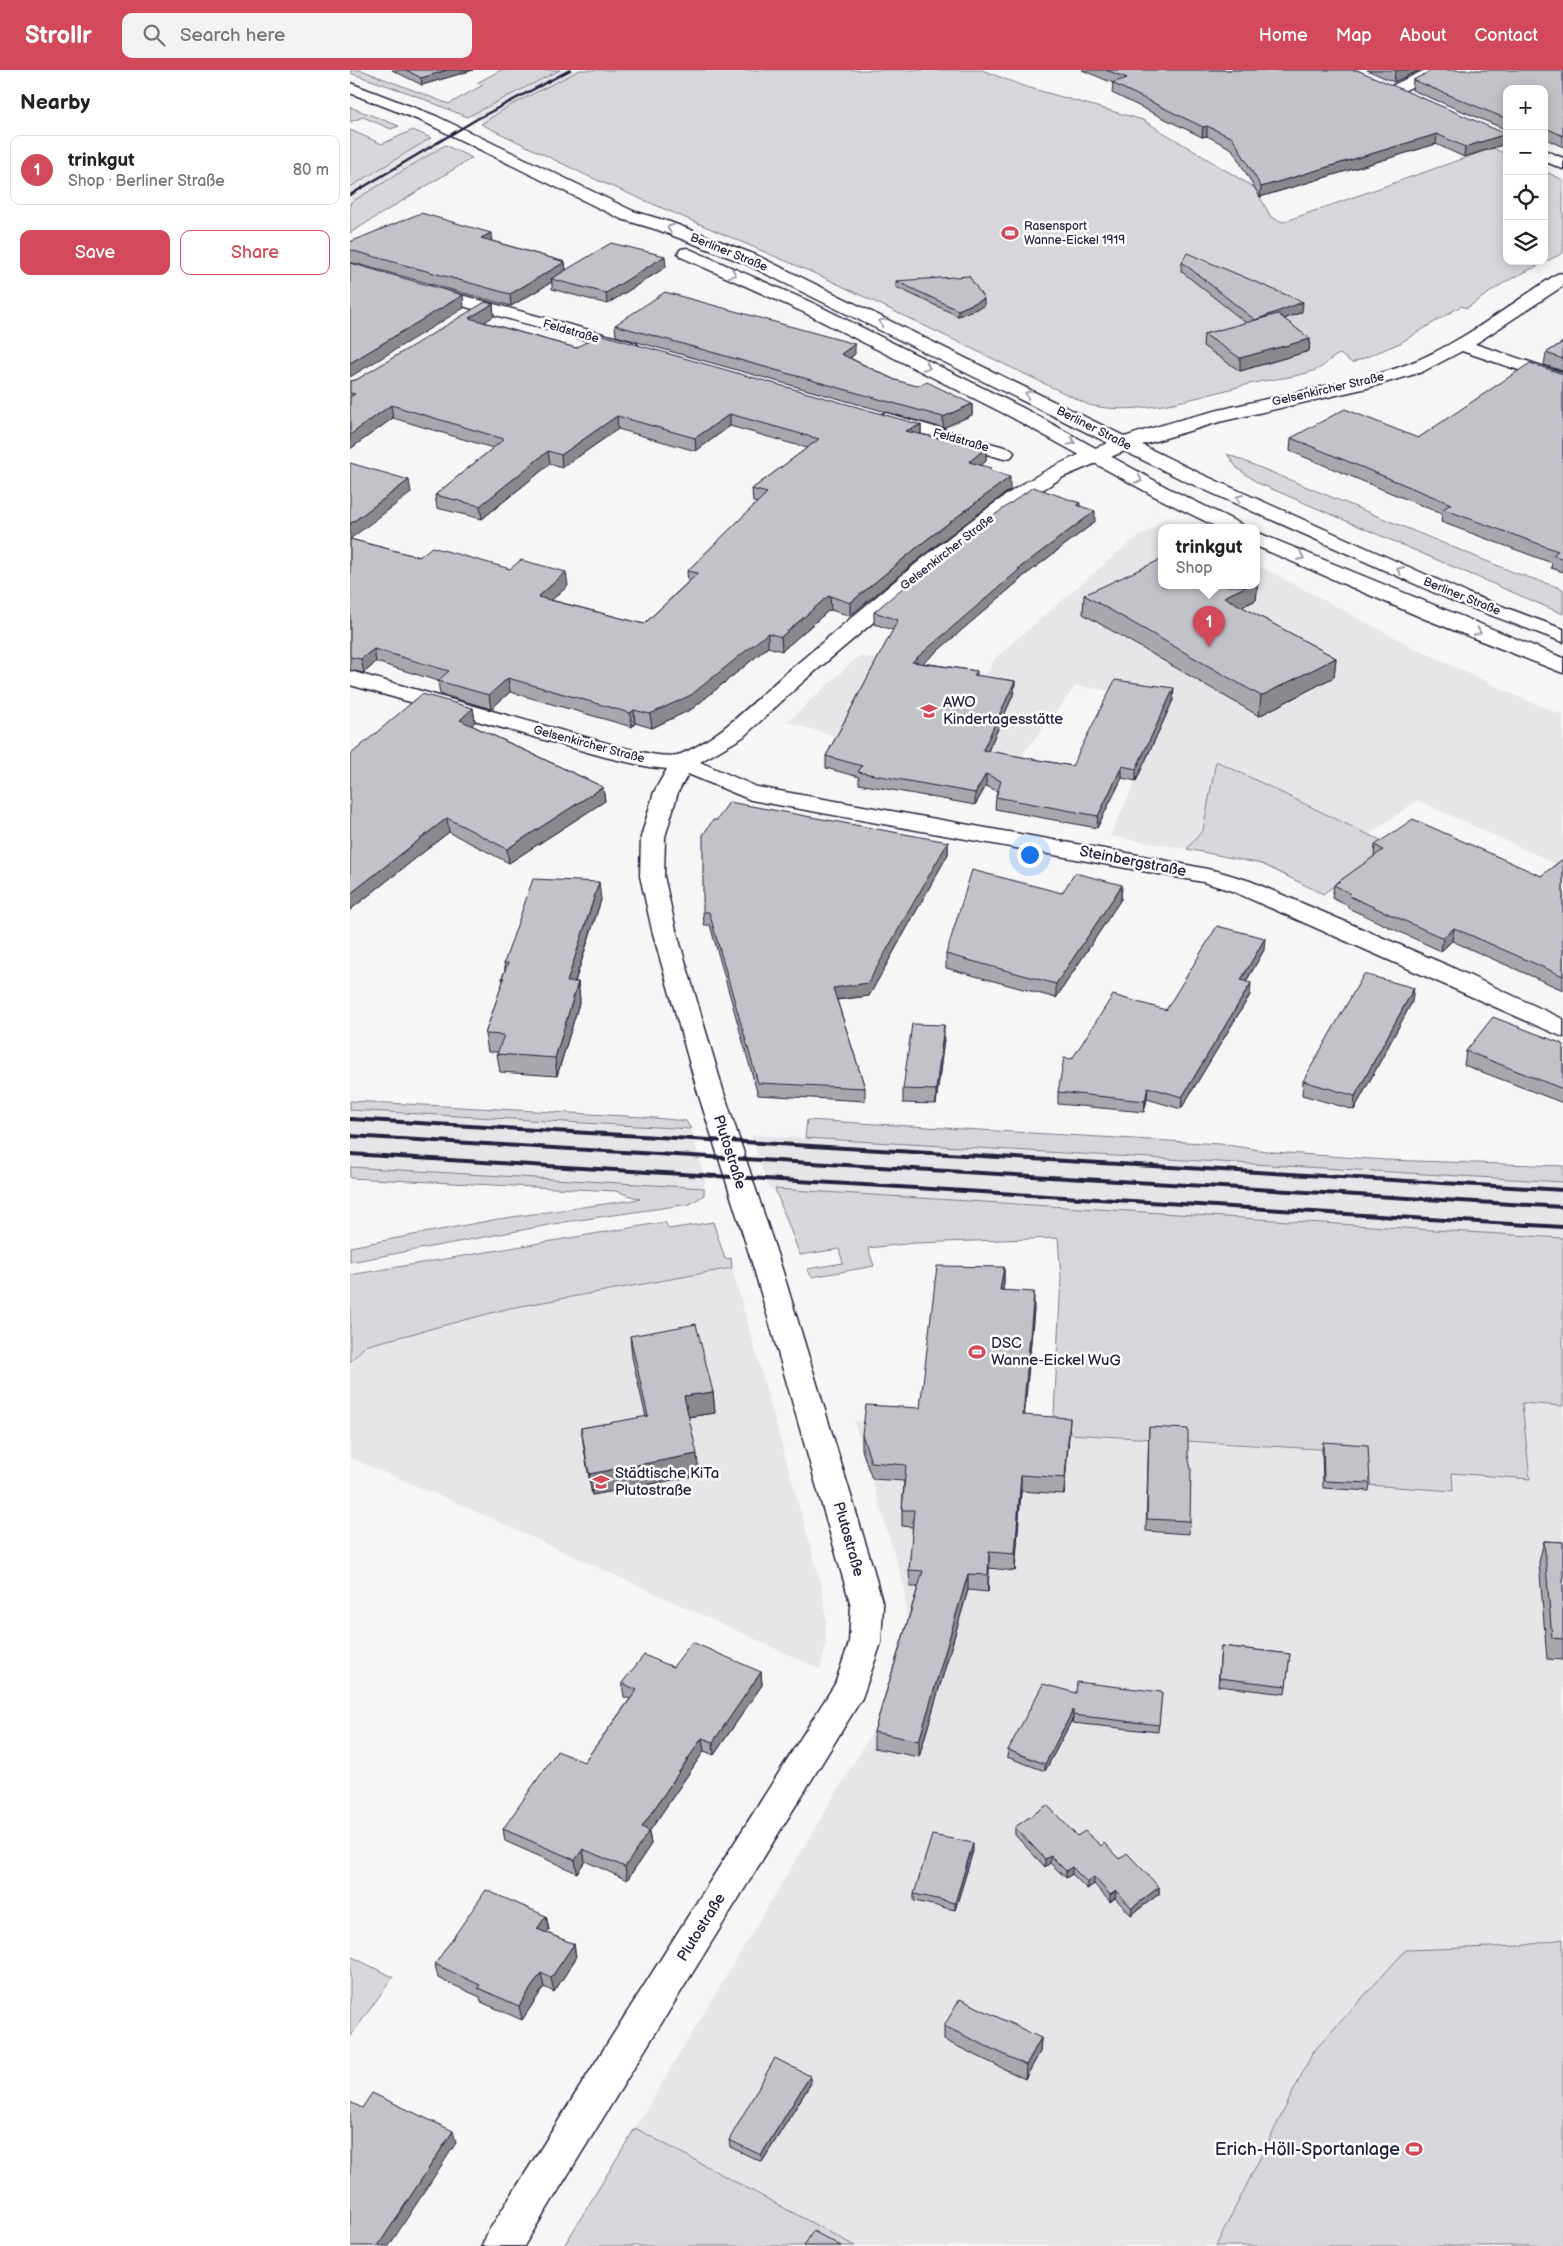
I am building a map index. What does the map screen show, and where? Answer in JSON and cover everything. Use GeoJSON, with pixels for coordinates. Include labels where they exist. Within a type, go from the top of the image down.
{"type":"FeatureCollection","features":[{"type":"Feature","properties":{"kind":"street"},"geometry":{"type":"LineString","coordinates":[[1396,89],[1437,70]]}},
{"type":"Feature","properties":{"kind":"street"},"geometry":{"type":"LineString","coordinates":[[1380,83],[1414,97]]}},
{"type":"Feature","properties":{"kind":"street","name":"Berliner Straße"},"geometry":{"type":"LineString","coordinates":[[350,88],[430,119],[627,215],[664,226],[750,259],[1199,480],[1460,597],[1563,636]]}},
{"type":"Feature","properties":{"kind":"street"},"geometry":{"type":"LineString","coordinates":[[1548,157],[1563,164]]}},
{"type":"Feature","properties":{"kind":"street","name":"Berliner Straße"},"geometry":{"type":"LineString","coordinates":[[627,215],[647,232],[681,250],[809,308],[1035,422],[1161,492],[1226,524]]}},
{"type":"Feature","properties":{"kind":"street","name":"Gelsenkircher Straße"},"geometry":{"type":"LineString","coordinates":[[350,678],[612,752],[650,760],[682,762],[735,732],[797,675],[948,549],[1019,496],[1056,473],[1125,444],[1230,413],[1367,382],[1416,368],[1461,345],[1563,278]]}},
{"type":"Feature","properties":{"kind":"street","name":"Feldstraße"},"geometry":{"type":"LineString","coordinates":[[408,285],[645,352]]}},
{"type":"Feature","properties":{"kind":"street"},"geometry":{"type":"LineString","coordinates":[[459,321],[484,306]]}},
{"type":"Feature","properties":{"kind":"street"},"geometry":{"type":"LineString","coordinates":[[1461,345],[1563,379]]}},
{"type":"Feature","properties":{"kind":"street","name":"Feldstraße"},"geometry":{"type":"LineString","coordinates":[[871,415],[1004,453]]}},
{"type":"Feature","properties":{"kind":"street","name":"Berliner Straße"},"geometry":{"type":"LineString","coordinates":[[1260,540],[1433,614],[1563,666]]}},
{"type":"Feature","properties":{"kind":"street","name":"Steinbergstraße"},"geometry":{"type":"LineString","coordinates":[[682,762],[751,793],[1138,862],[1241,886],[1440,972],[1563,1029]]}},
{"type":"Feature","properties":{"kind":"street","name":"Plutostraße"},"geometry":{"type":"LineString","coordinates":[[502,2246],[850,1688],[865,1643],[867,1606],[858,1568],[771,1279],[711,1093],[664,930],[652,876],[653,837],[666,792],[682,762]]}},
{"type":"Feature","properties":{"kind":"shaded area"},"geometry":{"type":"Polygon","coordinates":[[[350,70],[361,70],[449,104],[483,85],[477,83],[501,70],[560,70],[467,117],[409,93],[350,73],[350,70]]]}},
{"type":"Feature","properties":{"kind":"shaded area"},"geometry":{"type":"Polygon","coordinates":[[[560,70],[580,70],[511,105],[485,120],[485,123],[469,115],[560,70]]]}},
{"type":"Feature","properties":{"kind":"shaded area","name":"Rasensport Wanne-Eickel 1919"},"geometry":{"type":"Polygon","coordinates":[[[580,70],[982,70],[1023,86],[1143,120],[1255,188],[1271,217],[1283,222],[1493,148],[1503,153],[1503,265],[1539,265],[1505,282],[1467,308],[1461,306],[1400,343],[1352,363],[1340,354],[1318,369],[1305,374],[1258,382],[1152,407],[1130,409],[1089,405],[823,277],[590,177],[481,124],[511,105],[580,70]]]}},
{"type":"Feature","properties":{"kind":"shaded area"},"geometry":{"type":"Polygon","coordinates":[[[350,107],[399,126],[391,129],[363,117],[350,122],[350,107]]]}},
{"type":"Feature","properties":{"kind":"shaded area"},"geometry":{"type":"Polygon","coordinates":[[[350,130],[382,144],[413,130],[431,138],[350,187],[350,130]]]}},
{"type":"Feature","properties":{"kind":"shaded area"},"geometry":{"type":"Polygon","coordinates":[[[428,140],[442,147],[350,203],[350,187],[428,140]]]}},
{"type":"Feature","properties":{"kind":"shaded area"},"geometry":{"type":"Polygon","coordinates":[[[445,145],[472,158],[350,233],[350,203],[445,145]]]}},
{"type":"Feature","properties":{"kind":"shaded area","name":"Rasensport Wanne-Eickel 1919"},"geometry":{"type":"Polygon","coordinates":[[[1548,173],[1563,180],[1563,253],[1548,260],[1548,173]]]}},
{"type":"Feature","properties":{"kind":"shaded area"},"geometry":{"type":"Polygon","coordinates":[[[1227,454],[1513,572],[1563,589],[1563,614],[1258,483],[1237,468],[1227,454]]]}},
{"type":"Feature","properties":{"kind":"shaded area"},"geometry":{"type":"Polygon","coordinates":[[[1167,520],[1175,524],[1160,524],[1167,520]]]}},
{"type":"Feature","properties":{"kind":"shaded area"},"geometry":{"type":"Polygon","coordinates":[[[1158,525],[1158,589],[1260,589],[1260,567],[1417,649],[1523,699],[1563,715],[1563,867],[1417,800],[1369,835],[1217,761],[1203,830],[1187,849],[1110,836],[1173,700],[1076,686],[1010,770],[838,737],[787,722],[859,656],[987,674],[994,659],[1130,542],[1158,525]]]}},
{"type":"Feature","properties":{"kind":"shaded area"},"geometry":{"type":"Polygon","coordinates":[[[1216,761],[1391,844],[1323,894],[1262,864],[1187,849],[1203,830],[1216,761]]]}},
{"type":"Feature","properties":{"kind":"shaded area"},"geometry":{"type":"Polygon","coordinates":[[[350,1101],[644,1117],[686,1121],[691,1129],[350,1110],[350,1101]]]}},
{"type":"Feature","properties":{"kind":"shaded area"},"geometry":{"type":"Polygon","coordinates":[[[350,1110],[691,1129],[705,1179],[704,1188],[350,1167],[350,1110]]]}},
{"type":"Feature","properties":{"kind":"shaded area"},"geometry":{"type":"Polygon","coordinates":[[[807,1120],[1220,1144],[1273,1152],[1386,1160],[1563,1166],[1563,1182],[805,1138],[807,1120]]]}},
{"type":"Feature","properties":{"kind":"shaded area"},"geometry":{"type":"Polygon","coordinates":[[[751,1135],[1563,1182],[1563,1238],[769,1189],[751,1135]]]}},
{"type":"Feature","properties":{"kind":"shaded area"},"geometry":{"type":"Polygon","coordinates":[[[350,1167],[704,1188],[704,1195],[690,1204],[565,1222],[350,1262],[350,1247],[498,1219],[640,1199],[616,1191],[350,1178],[350,1167]]]}},
{"type":"Feature","properties":{"kind":"shaded area"},"geometry":{"type":"Polygon","coordinates":[[[775,1189],[1563,1238],[1563,1406],[1522,1403],[1530,1479],[1452,1473],[1453,1491],[1368,1485],[1367,1452],[1053,1433],[1061,1278],[1058,1238],[915,1243],[868,1248],[874,1266],[812,1277],[807,1269],[843,1263],[839,1249],[800,1255],[775,1189]]]}},
{"type":"Feature","properties":{"kind":"shaded area"},"geometry":{"type":"Polygon","coordinates":[[[665,1222],[669,1229],[713,1222],[725,1259],[731,1258],[732,1268],[510,1308],[365,1346],[350,1362],[350,1275],[665,1222]]]}},
{"type":"Feature","properties":{"kind":"shaded area","name":"Städtische KiTa Plutostraße"},"geometry":{"type":"Polygon","coordinates":[[[732,1268],[822,1587],[826,1620],[826,1646],[820,1669],[466,1507],[350,1458],[350,1362],[365,1346],[510,1308],[732,1268]]]}},
{"type":"Feature","properties":{"kind":"shaded area"},"geometry":{"type":"Polygon","coordinates":[[[1522,1402],[1563,1406],[1563,1939],[1520,1946],[1313,2052],[1216,2246],[855,2246],[635,2128],[885,1711],[908,1629],[904,1586],[854,1421],[1367,1453],[1453,1491],[1452,1473],[1522,1402]]]}},
{"type":"Feature","properties":{"kind":"shaded area","name":"Erich-Höll-Sportanlage"},"geometry":{"type":"Polygon","coordinates":[[[1563,1939],[1563,2246],[1216,2246],[1313,2052],[1406,1950],[1520,1946],[1563,1939]]]}},
{"type":"Feature","properties":{"kind":"shaded area"},"geometry":{"type":"Polygon","coordinates":[[[350,1956],[393,1977],[350,2037],[350,1956]]]}},
{"type":"Feature","properties":{"kind":"shaded area"},"geometry":{"type":"Polygon","coordinates":[[[635,2128],[855,2246],[564,2246],[635,2128]]]}},
{"type":"Feature","properties":{"kind":"building"},"geometry":{"type":"Polygon","coordinates":[[[406,70],[447,70],[421,78],[406,70]]]}},
{"type":"Feature","properties":{"kind":"building"},"geometry":{"type":"Polygon","coordinates":[[[1106,70],[1357,70],[1503,133],[1503,135],[1465,147],[1437,134],[1261,187],[1233,138],[1207,126],[1203,127],[1112,83],[1127,78],[1106,70]]]}},
{"type":"Feature","properties":{"kind":"building"},"geometry":{"type":"Polygon","coordinates":[[[1433,70],[1563,70],[1563,136],[1548,129],[1548,85],[1503,85],[1503,117],[1413,80],[1433,70]]]}},
{"type":"Feature","properties":{"kind":"building"},"geometry":{"type":"Polygon","coordinates":[[[421,213],[491,233],[481,238],[565,262],[510,294],[350,250],[350,242],[421,213]]]}},
{"type":"Feature","properties":{"kind":"building"},"geometry":{"type":"Polygon","coordinates":[[[611,243],[665,256],[606,293],[551,279],[611,243]]]}},
{"type":"Feature","properties":{"kind":"building"},"geometry":{"type":"Polygon","coordinates":[[[1187,253],[1303,302],[1255,320],[1182,262],[1187,253]]]}},
{"type":"Feature","properties":{"kind":"building"},"geometry":{"type":"Polygon","coordinates":[[[350,263],[463,295],[350,363],[350,263]]]}},
{"type":"Feature","properties":{"kind":"building"},"geometry":{"type":"Polygon","coordinates":[[[969,276],[984,299],[958,310],[896,281],[969,276]]]}},
{"type":"Feature","properties":{"kind":"building"},"geometry":{"type":"Polygon","coordinates":[[[665,292],[855,344],[841,354],[895,380],[917,386],[927,382],[972,404],[943,417],[615,325],[665,292]]]}},
{"type":"Feature","properties":{"kind":"building"},"geometry":{"type":"Polygon","coordinates":[[[485,302],[493,304],[469,318],[576,348],[599,334],[921,425],[905,431],[986,448],[969,462],[991,468],[989,470],[1010,477],[926,540],[850,603],[830,596],[827,597],[781,637],[768,633],[691,695],[650,714],[634,710],[630,713],[508,678],[489,695],[438,681],[449,671],[374,649],[361,659],[350,657],[350,539],[419,557],[432,547],[510,569],[521,560],[566,572],[538,597],[644,624],[698,573],[687,571],[767,493],[752,489],[819,439],[730,414],[695,438],[617,416],[561,455],[548,451],[480,506],[435,495],[504,439],[391,405],[350,435],[350,397],[355,394],[350,393],[350,381],[356,380],[485,302]]]}},
{"type":"Feature","properties":{"kind":"building"},"geometry":{"type":"Polygon","coordinates":[[[1278,314],[1310,339],[1240,358],[1204,334],[1278,314]]]}},
{"type":"Feature","properties":{"kind":"building"},"geometry":{"type":"Polygon","coordinates":[[[1563,342],[1563,359],[1546,353],[1563,342]]]}},
{"type":"Feature","properties":{"kind":"building"},"geometry":{"type":"Polygon","coordinates":[[[1530,363],[1563,374],[1563,559],[1553,555],[1558,551],[1443,509],[1451,504],[1291,438],[1345,409],[1418,438],[1530,363]]]}},
{"type":"Feature","properties":{"kind":"building"},"geometry":{"type":"Polygon","coordinates":[[[350,463],[409,480],[350,524],[350,463]]]}},
{"type":"Feature","properties":{"kind":"building"},"geometry":{"type":"Polygon","coordinates":[[[1033,487],[1080,503],[1077,505],[1095,511],[1018,569],[1020,569],[912,662],[977,671],[974,675],[1015,681],[983,750],[1072,766],[1115,680],[1174,688],[1136,769],[1122,766],[1098,816],[996,797],[1001,781],[986,774],[975,793],[858,772],[862,766],[826,756],[898,620],[874,612],[956,543],[1033,487]]]}},
{"type":"Feature","properties":{"kind":"building"},"geometry":{"type":"Polygon","coordinates":[[[1158,561],[1158,589],[1241,589],[1224,597],[1336,658],[1261,696],[1084,595],[1158,561]]]}},
{"type":"Feature","properties":{"kind":"building"},"geometry":{"type":"Polygon","coordinates":[[[422,694],[473,708],[460,720],[603,787],[507,849],[447,818],[350,894],[350,755],[422,694]]]}},
{"type":"Feature","properties":{"kind":"building"},"geometry":{"type":"Polygon","coordinates":[[[729,802],[948,842],[868,983],[833,988],[865,1088],[758,1083],[709,912],[703,912],[703,835],[713,820],[717,820],[729,802]]]}},
{"type":"Feature","properties":{"kind":"building"},"geometry":{"type":"Polygon","coordinates":[[[1413,819],[1541,876],[1563,859],[1563,976],[1454,928],[1443,938],[1349,896],[1351,894],[1334,885],[1383,850],[1375,845],[1413,819]]]}},
{"type":"Feature","properties":{"kind":"building"},"geometry":{"type":"Polygon","coordinates":[[[972,870],[1062,893],[1075,873],[1122,885],[1056,984],[946,954],[972,870]]]}},
{"type":"Feature","properties":{"kind":"building"},"geometry":{"type":"Polygon","coordinates":[[[533,879],[599,882],[567,982],[578,982],[555,1058],[497,1054],[504,1035],[485,1034],[508,963],[504,963],[533,879]]]}},
{"type":"Feature","properties":{"kind":"building"},"geometry":{"type":"Polygon","coordinates":[[[1217,926],[1265,938],[1241,980],[1251,983],[1182,1097],[1148,1087],[1145,1101],[1058,1092],[1064,1058],[1072,1059],[1113,995],[1166,1010],[1217,926]]]}},
{"type":"Feature","properties":{"kind":"building"},"geometry":{"type":"Polygon","coordinates":[[[1364,974],[1414,988],[1355,1096],[1303,1081],[1364,974]]]}},
{"type":"Feature","properties":{"kind":"building"},"geometry":{"type":"Polygon","coordinates":[[[1493,1017],[1563,1044],[1563,1089],[1466,1051],[1493,1017]]]}},
{"type":"Feature","properties":{"kind":"building"},"geometry":{"type":"Polygon","coordinates":[[[912,1024],[944,1025],[936,1090],[903,1089],[912,1024]]]}},
{"type":"Feature","properties":{"kind":"building"},"geometry":{"type":"Polygon","coordinates":[[[937,1266],[1004,1267],[1000,1290],[1034,1292],[1023,1415],[1070,1418],[1065,1478],[1021,1475],[1015,1554],[989,1552],[988,1575],[968,1574],[919,1741],[874,1732],[923,1571],[909,1570],[914,1510],[902,1510],[906,1465],[871,1462],[862,1434],[866,1405],[920,1408],[937,1266]]]}},
{"type":"Feature","properties":{"kind":"building"},"geometry":{"type":"Polygon","coordinates":[[[696,1324],[713,1392],[684,1396],[697,1454],[589,1474],[581,1428],[648,1416],[630,1336],[696,1324]]]}},
{"type":"Feature","properties":{"kind":"building"},"geometry":{"type":"Polygon","coordinates":[[[1149,1427],[1188,1429],[1188,1455],[1191,1469],[1190,1521],[1147,1519],[1149,1427]]]}},
{"type":"Feature","properties":{"kind":"building"},"geometry":{"type":"Polygon","coordinates":[[[1323,1442],[1368,1445],[1370,1483],[1324,1481],[1323,1442]]]}},
{"type":"Feature","properties":{"kind":"building"},"geometry":{"type":"Polygon","coordinates":[[[1544,1541],[1563,1542],[1563,1639],[1552,1638],[1544,1541]]]}},
{"type":"Feature","properties":{"kind":"building"},"geometry":{"type":"Polygon","coordinates":[[[692,1642],[761,1672],[713,1742],[702,1738],[642,1827],[649,1831],[625,1867],[583,1849],[575,1860],[503,1829],[557,1751],[584,1762],[637,1690],[622,1683],[644,1655],[673,1667],[692,1642]]]}},
{"type":"Feature","properties":{"kind":"building"},"geometry":{"type":"Polygon","coordinates":[[[1221,1646],[1290,1654],[1286,1686],[1219,1678],[1221,1646]]]}},
{"type":"Feature","properties":{"kind":"building"},"geometry":{"type":"Polygon","coordinates":[[[1077,1682],[1162,1692],[1159,1725],[1073,1715],[1073,1710],[1045,1764],[1008,1750],[1043,1684],[1076,1693],[1077,1682]]]}},
{"type":"Feature","properties":{"kind":"building"},"geometry":{"type":"Polygon","coordinates":[[[1047,1805],[1077,1836],[1085,1831],[1101,1846],[1104,1843],[1119,1859],[1127,1853],[1159,1887],[1132,1908],[1116,1891],[1110,1895],[1094,1877],[1087,1882],[1072,1867],[1066,1871],[1051,1856],[1045,1859],[1015,1827],[1047,1805]]]}},
{"type":"Feature","properties":{"kind":"building"},"geometry":{"type":"Polygon","coordinates":[[[932,1835],[973,1843],[955,1903],[914,1894],[932,1835]]]}},
{"type":"Feature","properties":{"kind":"building"},"geometry":{"type":"Polygon","coordinates":[[[486,1890],[546,1916],[537,1929],[574,1944],[551,1978],[541,1973],[519,2006],[478,1988],[480,1985],[435,1964],[486,1890]]]}},
{"type":"Feature","properties":{"kind":"building"},"geometry":{"type":"Polygon","coordinates":[[[960,1999],[1041,2038],[1026,2065],[944,2026],[960,1999]]]}},
{"type":"Feature","properties":{"kind":"building"},"geometry":{"type":"Polygon","coordinates":[[[775,2058],[810,2076],[761,2155],[729,2140],[775,2058]]]}},
{"type":"Feature","properties":{"kind":"building"},"geometry":{"type":"Polygon","coordinates":[[[372,2093],[453,2131],[378,2246],[352,2246],[350,2245],[350,2102],[362,2108],[372,2093]]]}},
{"type":"Feature","properties":{"kind":"building"},"geometry":{"type":"Polygon","coordinates":[[[813,2231],[841,2246],[804,2246],[813,2231]]]}},
{"type":"Feature","properties":{"kind":"railway"},"geometry":{"type":"LineString","coordinates":[[350,195],[477,119],[570,70]]}},
{"type":"Feature","properties":{"kind":"railway"},"geometry":{"type":"LineString","coordinates":[[350,1119],[1563,1190]]}},
{"type":"Feature","properties":{"kind":"railway"},"geometry":{"type":"LineString","coordinates":[[350,1136],[1563,1207]]}},
{"type":"Feature","properties":{"kind":"railway"},"geometry":{"type":"LineString","coordinates":[[350,1154],[1563,1227]]}},
{"type":"Feature","properties":{"kind":"place","name":"Rasensport Wanne-Eickel 1919"},"geometry":{"type":"Point","coordinates":[1010,233]}},
{"type":"Feature","properties":{"kind":"place","name":"trinkgut"},"geometry":{"type":"Point","coordinates":[1209,647]}},
{"type":"Feature","properties":{"kind":"place","name":"AWO Kindertagesstätte"},"geometry":{"type":"Point","coordinates":[929,711]}},
{"type":"Feature","properties":{"kind":"place","name":"DSC Wanne-Eickel WuG"},"geometry":{"type":"Point","coordinates":[977,1352]}},
{"type":"Feature","properties":{"kind":"place","name":"Städtische KiTa Plutostraße"},"geometry":{"type":"Point","coordinates":[601,1482]}},
{"type":"Feature","properties":{"kind":"place","name":"Erich-Höll-Sportanlage"},"geometry":{"type":"Point","coordinates":[1414,2149]}}]}
